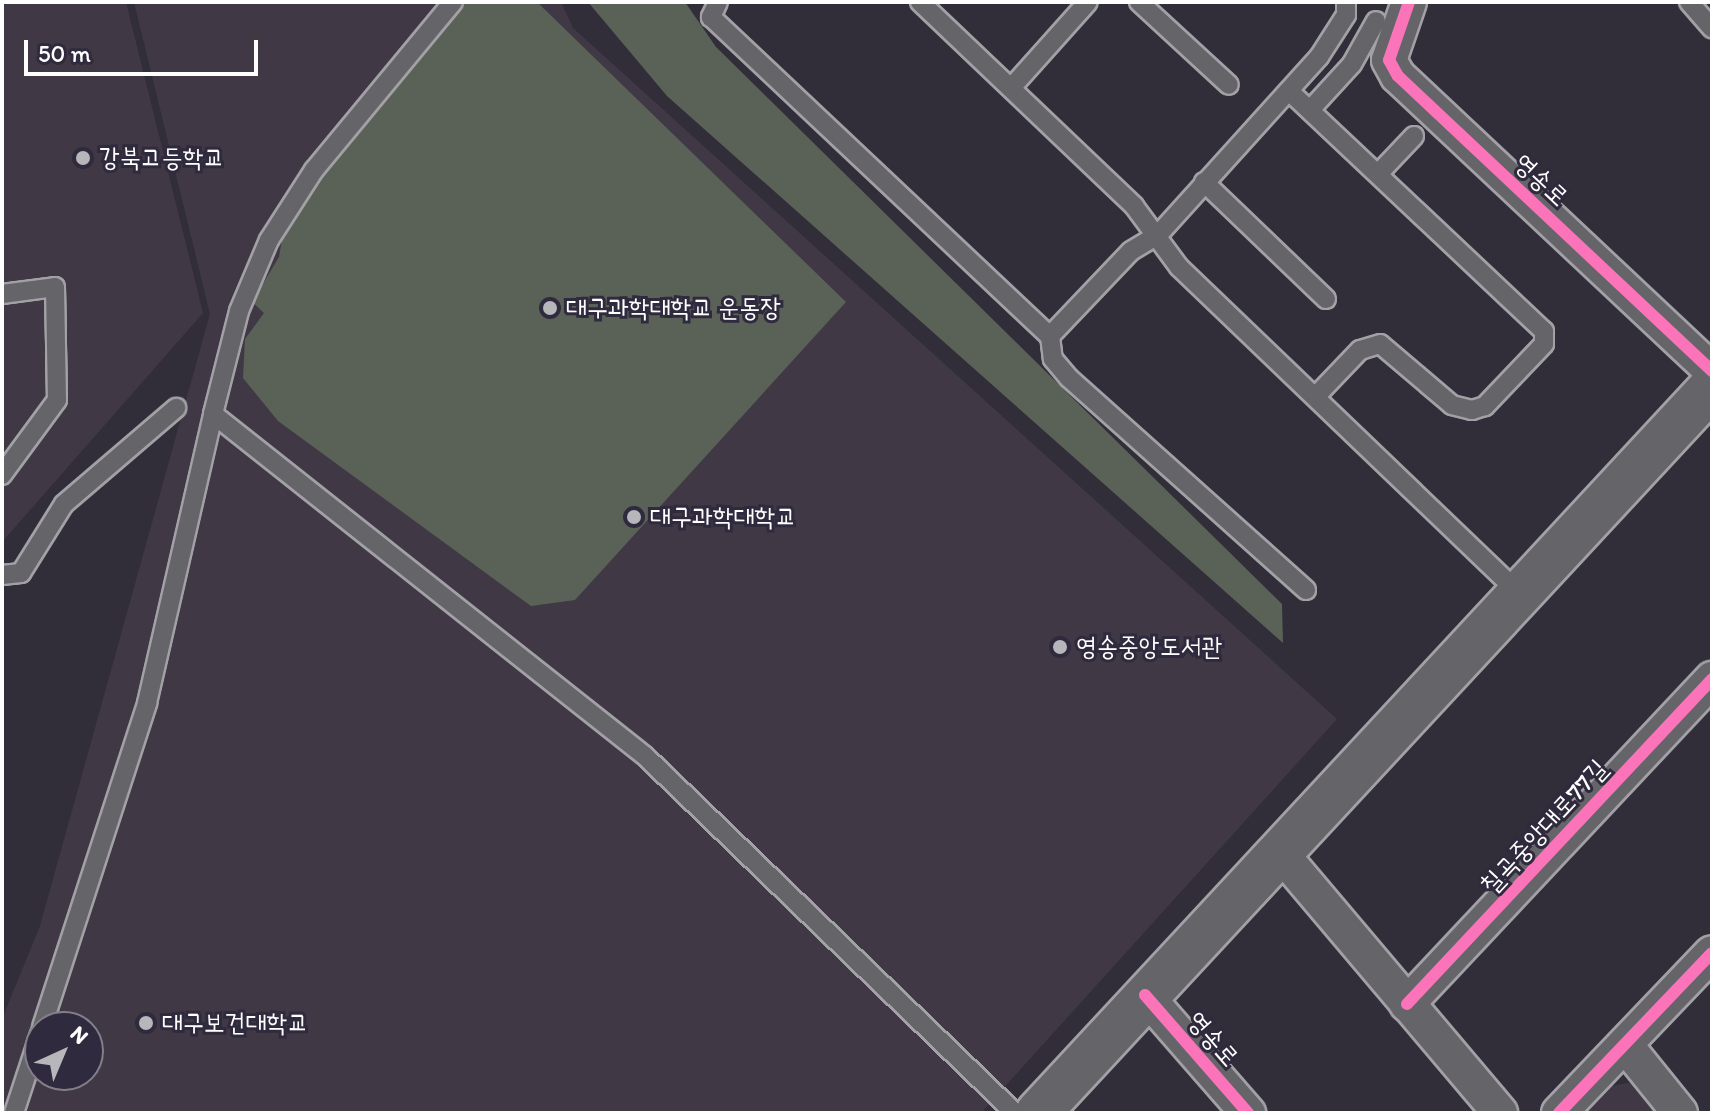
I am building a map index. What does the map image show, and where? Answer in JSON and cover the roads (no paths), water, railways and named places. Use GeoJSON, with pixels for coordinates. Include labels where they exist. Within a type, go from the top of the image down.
{"type":"FeatureCollection","features":[{"type":"Feature","properties":{"kind":"main road"},"geometry":{"type":"LineString","coordinates":[[1038,1113],[1516,590],[1712,387]]}},
{"type":"Feature","properties":{"kind":"street","name":"영송로"},"geometry":{"type":"LineString","coordinates":[[1409,2],[1389,60],[1398,76],[1712,371]]}},
{"type":"Feature","properties":{"kind":"street","name":"칠곡중앙대로77길"},"geometry":{"type":"LineString","coordinates":[[1407,1004],[1712,679]]}},
{"type":"Feature","properties":{"kind":"street"},"geometry":{"type":"LineString","coordinates":[[1278,850],[1500,1113]]}},
{"type":"Feature","properties":{"kind":"street"},"geometry":{"type":"LineString","coordinates":[[1559,1113],[1712,953]]}},
{"type":"Feature","properties":{"kind":"street","name":"영송로"},"geometry":{"type":"LineString","coordinates":[[1145,995],[1248,1113]]}},
{"type":"Feature","properties":{"kind":"street"},"geometry":{"type":"LineString","coordinates":[[1626,1046],[1680,1113]]}},
{"type":"Feature","properties":{"kind":"lane"},"geometry":{"type":"LineString","coordinates":[[47,1011],[147,703],[239,311],[269,240],[314,170],[453,2]]}},
{"type":"Feature","properties":{"kind":"lane"},"geometry":{"type":"LineString","coordinates":[[718,2],[711,17],[1050,336],[1053,359],[1069,378],[1306,590]]}},
{"type":"Feature","properties":{"kind":"lane"},"geometry":{"type":"LineString","coordinates":[[920,2],[1158,235],[1179,267],[1516,590]]}},
{"type":"Feature","properties":{"kind":"lane"},"geometry":{"type":"LineString","coordinates":[[1011,88],[1088,2]]}},
{"type":"Feature","properties":{"kind":"lane"},"geometry":{"type":"LineString","coordinates":[[1139,2],[1229,85]]}},
{"type":"Feature","properties":{"kind":"lane"},"geometry":{"type":"LineString","coordinates":[[1050,336],[1131,251],[1158,235],[1289,91],[1334,36],[1346,2]]}},
{"type":"Feature","properties":{"kind":"lane"},"geometry":{"type":"LineString","coordinates":[[1689,2],[1712,28]]}},
{"type":"Feature","properties":{"kind":"lane"},"geometry":{"type":"LineString","coordinates":[[1310,110],[1352,64],[1376,21]]}},
{"type":"Feature","properties":{"kind":"lane"},"geometry":{"type":"LineString","coordinates":[[1289,91],[1540,321],[1544,344],[1485,406],[1472,410],[1452,405],[1380,344],[1360,350],[1316,396]]}},
{"type":"Feature","properties":{"kind":"lane"},"geometry":{"type":"LineString","coordinates":[[1379,173],[1414,136]]}},
{"type":"Feature","properties":{"kind":"lane"},"geometry":{"type":"LineString","coordinates":[[1204,182],[1326,299]]}},
{"type":"Feature","properties":{"kind":"lane"},"geometry":{"type":"LineString","coordinates":[[2,294],[55,287],[57,400],[2,475]]}},
{"type":"Feature","properties":{"kind":"lane"},"geometry":{"type":"LineString","coordinates":[[2,575],[21,573],[64,504],[176,408]]}},
{"type":"Feature","properties":{"kind":"lane"},"geometry":{"type":"LineString","coordinates":[[213,414],[645,756],[1015,1113]]}},
{"type":"Feature","properties":{"kind":"lane"},"geometry":{"type":"LineString","coordinates":[[14,1113],[24,1083]]}},
{"type":"Feature","properties":{"kind":"place","name":"강북고등학교"},"geometry":{"type":"Point","coordinates":[83,158]}},
{"type":"Feature","properties":{"kind":"place","name":"대구과학대학교 운동장"},"geometry":{"type":"Point","coordinates":[550,308]}},
{"type":"Feature","properties":{"kind":"place","name":"대구과학대학교"},"geometry":{"type":"Point","coordinates":[634,517]}},
{"type":"Feature","properties":{"kind":"place","name":"영송중앙도서관"},"geometry":{"type":"Point","coordinates":[1060,647]}},
{"type":"Feature","properties":{"kind":"place","name":"대구보건대학교"},"geometry":{"type":"Point","coordinates":[146,1023]}}]}
